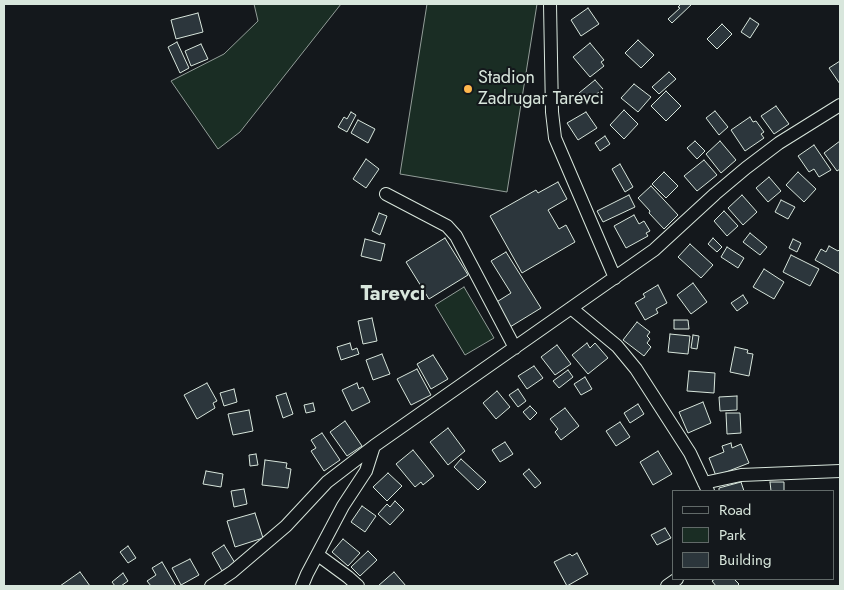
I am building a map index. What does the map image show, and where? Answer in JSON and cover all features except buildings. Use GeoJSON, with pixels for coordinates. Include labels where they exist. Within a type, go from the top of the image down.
{"type":"FeatureCollection","features":[{"type":"Feature","properties":{"kind":"street"},"geometry":{"type":"LineString","coordinates":[[550,4],[552,112],[555,138],[615,278]]}},
{"type":"Feature","properties":{"kind":"street"},"geometry":{"type":"LineString","coordinates":[[210,586],[232,572],[286,526],[328,482],[374,446],[654,250],[746,168],[779,143],[840,105]]}},
{"type":"Feature","properties":{"kind":"street"},"geometry":{"type":"LineString","coordinates":[[386,194],[447,226],[456,236],[515,348]]}},
{"type":"Feature","properties":{"kind":"street"},"geometry":{"type":"LineString","coordinates":[[571,308],[617,346],[636,369],[690,453],[706,487],[741,475],[840,471]]}},
{"type":"Feature","properties":{"kind":"street"},"geometry":{"type":"LineString","coordinates":[[302,586],[343,506],[366,471],[374,446]]}},
{"type":"Feature","properties":{"kind":"street"},"geometry":{"type":"LineString","coordinates":[[318,555],[358,586]]}},
{"type":"Feature","properties":{"kind":"green space"},"geometry":{"type":"Polygon","coordinates":[[[254,4],[341,4],[240,132],[218,149],[171,81],[224,54],[258,21],[254,4]]]}},
{"type":"Feature","properties":{"kind":"green space","name":"Stadion Zadrugar Tarevci"},"geometry":{"type":"Polygon","coordinates":[[[427,4],[537,4],[507,192],[400,174],[427,4]]]}},
{"type":"Feature","properties":{"kind":"green space"},"geometry":{"type":"Polygon","coordinates":[[[464,287],[494,338],[465,355],[435,305],[464,287]]]}},
{"type":"Feature","properties":{"kind":"place","name":"Stadion Zadrugar Tarevci"},"geometry":{"type":"Point","coordinates":[468,89]}},
{"type":"Feature","properties":{"kind":"district","name":"Tarevci"},"geometry":{"type":"Point","coordinates":[393,295]}}]}
